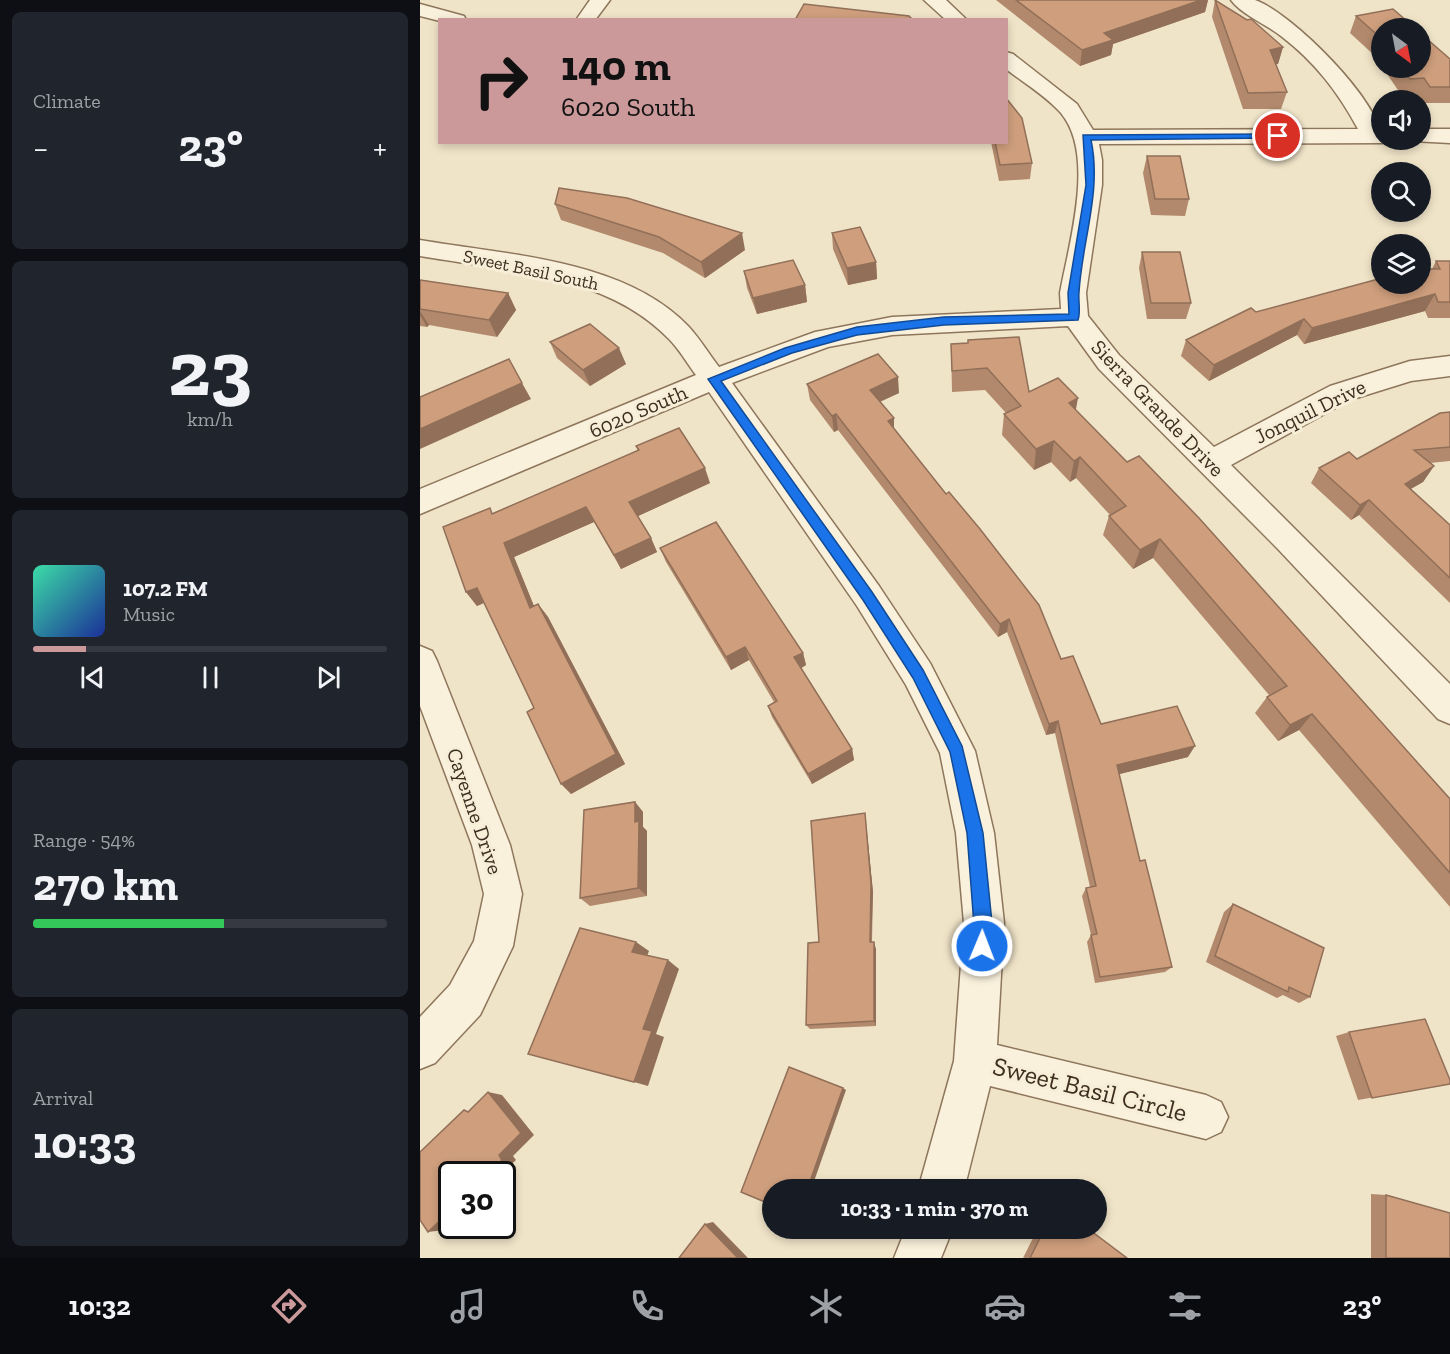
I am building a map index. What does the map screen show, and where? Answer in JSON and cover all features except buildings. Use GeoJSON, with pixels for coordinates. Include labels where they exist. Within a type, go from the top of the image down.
{"type":"FeatureCollection","features":[{"type":"Feature","properties":{"kind":"street"},"geometry":{"type":"LineString","coordinates":[[586,18],[600,0]]}},
{"type":"Feature","properties":{"kind":"street"},"geometry":{"type":"LineString","coordinates":[[934,0],[956,18]]}},
{"type":"Feature","properties":{"kind":"street"},"geometry":{"type":"LineString","coordinates":[[1241,0],[1313,50],[1348,91],[1371,127]]}},
{"type":"Feature","properties":{"kind":"street"},"geometry":{"type":"LineString","coordinates":[[420,10],[450,18]]}},
{"type":"Feature","properties":{"kind":"street"},"geometry":{"type":"LineString","coordinates":[[1012,68],[1069,110],[1086,137],[1091,160],[1090,185],[1073,293],[1075,317]]}},
{"type":"Feature","properties":{"kind":"street"},"geometry":{"type":"LineString","coordinates":[[1086,137],[1371,136]]}},
{"type":"Feature","properties":{"kind":"street"},"geometry":{"type":"LineString","coordinates":[[1431,136],[1450,136]]}},
{"type":"Feature","properties":{"kind":"street","name":"Sweet Basil South"},"geometry":{"type":"LineString","coordinates":[[420,248],[549,270],[593,280],[632,297],[680,333],[868,596],[918,674],[957,751],[975,833],[984,923],[975,1061],[944,1179]]}},
{"type":"Feature","properties":{"kind":"street","name":"6020 South"},"geometry":{"type":"LineString","coordinates":[[420,502],[714,379],[789,351],[857,331],[944,321],[1075,317]]}},
{"type":"Feature","properties":{"kind":"street","name":"Sierra Grande Drive"},"geometry":{"type":"LineString","coordinates":[[1075,317],[1109,362],[1450,708]]}},
{"type":"Feature","properties":{"kind":"street","name":"Jonquil Drive"},"geometry":{"type":"LineString","coordinates":[[1210,462],[1340,393],[1410,371],[1450,366]]}},
{"type":"Feature","properties":{"kind":"street","name":"Cayenne Drive"},"geometry":{"type":"LineString","coordinates":[[420,661],[491,844],[503,894],[493,946],[465,1000],[420,1048]]}},
{"type":"Feature","properties":{"kind":"street","name":"Sweet Basil Circle"},"geometry":{"type":"LineString","coordinates":[[975,1061],[1206,1117]]}},
{"type":"Feature","properties":{"kind":"street"},"geometry":{"type":"LineString","coordinates":[[917,1258],[925,1239]]}},
{"type":"Feature","properties":{"kind":"route"},"geometry":{"type":"LineString","coordinates":[[982,946],[984,923],[975,833],[957,751],[918,674],[868,596],[714,379],[824,339],[857,331],[944,321],[1075,317],[1073,293],[1090,185],[1091,160],[1086,137],[1278,136]]}}]}
